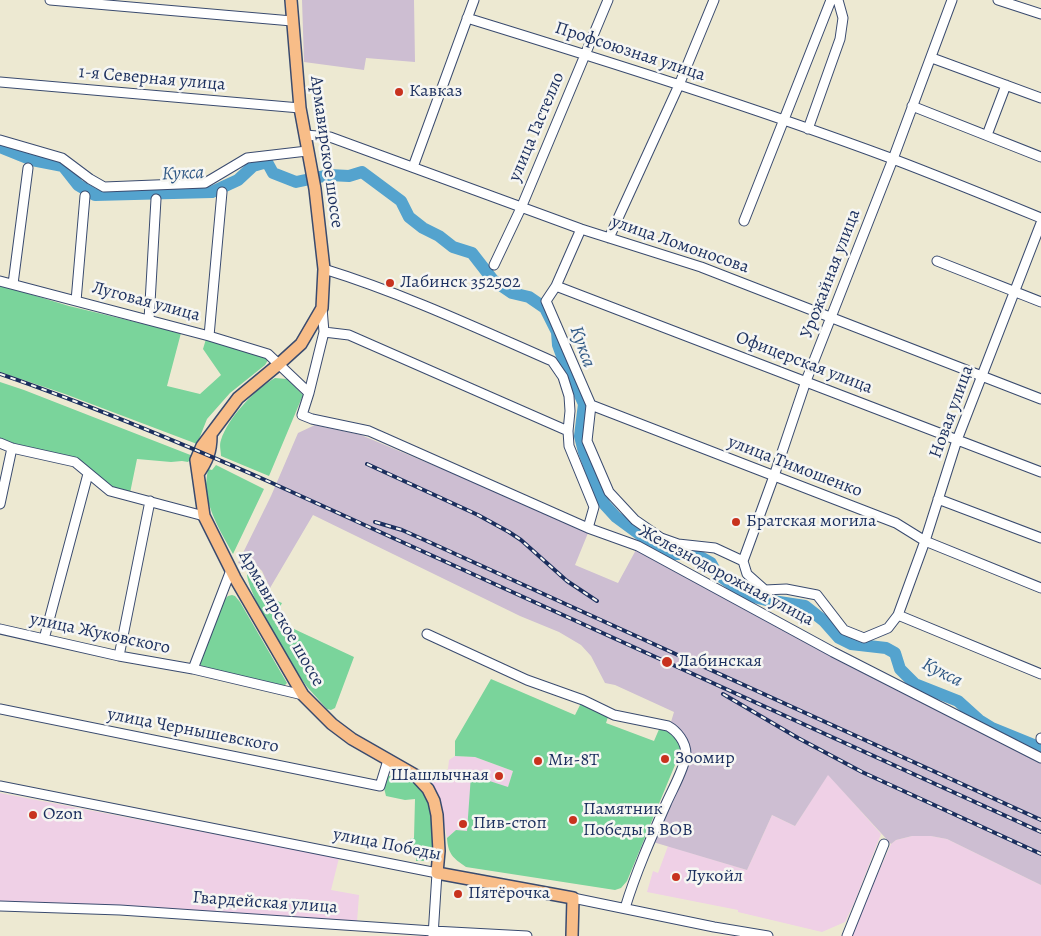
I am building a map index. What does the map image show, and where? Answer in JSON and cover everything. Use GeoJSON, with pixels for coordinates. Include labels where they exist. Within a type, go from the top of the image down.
{"type":"FeatureCollection","features":[{"type":"Feature","properties":{"kind":"main road","name":"Армавирское шоссе"},"geometry":{"type":"LineString","coordinates":[[291,0],[300,108],[315,189],[324,269],[322,308],[301,344],[280,364],[238,398],[202,446],[196,460],[204,516],[230,570],[303,695],[338,729],[352,739],[416,775],[428,789],[434,801],[440,851],[437,873]]}},
{"type":"Feature","properties":{"kind":"main road","name":"улица Победы"},"geometry":{"type":"LineString","coordinates":[[437,873],[573,898]]}},
{"type":"Feature","properties":{"kind":"main road"},"geometry":{"type":"LineString","coordinates":[[572,936],[573,898]]}},
{"type":"Feature","properties":{"kind":"street"},"geometry":{"type":"LineString","coordinates":[[50,0],[292,22]]}},
{"type":"Feature","properties":{"kind":"street"},"geometry":{"type":"LineString","coordinates":[[413,168],[474,0]]}},
{"type":"Feature","properties":{"kind":"street","name":"улица Гастелло"},"geometry":{"type":"LineString","coordinates":[[494,265],[521,208],[608,0]]}},
{"type":"Feature","properties":{"kind":"street"},"geometry":{"type":"LineString","coordinates":[[610,238],[714,0]]}},
{"type":"Feature","properties":{"kind":"street"},"geometry":{"type":"LineString","coordinates":[[744,222],[831,0]]}},
{"type":"Feature","properties":{"kind":"street"},"geometry":{"type":"LineString","coordinates":[[808,129],[840,39],[843,18],[838,0]]}},
{"type":"Feature","properties":{"kind":"street","name":"Урожайная улица"},"geometry":{"type":"LineString","coordinates":[[743,561],[806,382],[932,58],[952,0]]}},
{"type":"Feature","properties":{"kind":"street"},"geometry":{"type":"LineString","coordinates":[[998,0],[1041,14]]}},
{"type":"Feature","properties":{"kind":"street","name":"Профсоюзная улица"},"geometry":{"type":"LineString","coordinates":[[467,18],[678,84],[783,120],[893,159],[1041,218]]}},
{"type":"Feature","properties":{"kind":"street"},"geometry":{"type":"LineString","coordinates":[[932,58],[1041,98]]}},
{"type":"Feature","properties":{"kind":"street","name":"1-я Северная улица"},"geometry":{"type":"LineString","coordinates":[[0,82],[300,108]]}},
{"type":"Feature","properties":{"kind":"street"},"geometry":{"type":"LineString","coordinates":[[987,135],[1006,85]]}},
{"type":"Feature","properties":{"kind":"street"},"geometry":{"type":"LineString","coordinates":[[912,106],[1041,157]]}},
{"type":"Feature","properties":{"kind":"street","name":"улица Ломоносова"},"geometry":{"type":"LineString","coordinates":[[305,135],[330,137],[521,208],[701,267],[1041,399]]}},
{"type":"Feature","properties":{"kind":"street"},"geometry":{"type":"LineString","coordinates":[[0,140],[62,158],[104,187],[205,183],[247,158],[307,151]]}},
{"type":"Feature","properties":{"kind":"street"},"geometry":{"type":"LineString","coordinates":[[13,284],[28,168]]}},
{"type":"Feature","properties":{"kind":"street"},"geometry":{"type":"LineString","coordinates":[[209,336],[222,192]]}},
{"type":"Feature","properties":{"kind":"street"},"geometry":{"type":"LineString","coordinates":[[76,301],[85,196]]}},
{"type":"Feature","properties":{"kind":"street"},"geometry":{"type":"LineString","coordinates":[[149,320],[156,200]]}},
{"type":"Feature","properties":{"kind":"street","name":"Новая улица"},"geometry":{"type":"LineString","coordinates":[[898,615],[925,541],[957,440],[1041,223]]}},
{"type":"Feature","properties":{"kind":"street"},"geometry":{"type":"LineString","coordinates":[[581,229],[556,286],[546,301],[591,405]]}},
{"type":"Feature","properties":{"kind":"street"},"geometry":{"type":"LineString","coordinates":[[937,261],[1041,302]]}},
{"type":"Feature","properties":{"kind":"street"},"geometry":{"type":"LineString","coordinates":[[324,269],[418,302],[552,362],[564,377],[569,396],[569,446],[594,507],[588,528]]}},
{"type":"Feature","properties":{"kind":"street","name":"Луговая улица"},"geometry":{"type":"LineString","coordinates":[[0,281],[209,336],[268,354],[309,394]]}},
{"type":"Feature","properties":{"kind":"street","name":"Офицерская улица"},"geometry":{"type":"LineString","coordinates":[[556,286],[1041,472]]}},
{"type":"Feature","properties":{"kind":"street","name":"Армавирское шоссе"},"geometry":{"type":"LineString","coordinates":[[302,414],[309,394],[324,332],[322,308]]}},
{"type":"Feature","properties":{"kind":"street"},"geometry":{"type":"LineString","coordinates":[[324,332],[349,335],[568,431]]}},
{"type":"Feature","properties":{"kind":"street","name":"улица Тимошенко"},"geometry":{"type":"LineString","coordinates":[[591,405],[896,523],[925,541],[1041,588]]}},
{"type":"Feature","properties":{"kind":"street","name":"Железнодорожная улица"},"geometry":{"type":"LineString","coordinates":[[591,405],[587,441],[609,492],[635,520],[661,538],[678,544],[715,548],[743,561],[747,574],[766,590],[786,588],[818,595],[844,630],[864,638],[888,628],[898,615]]}},
{"type":"Feature","properties":{"kind":"street","name":"Железнодорожная улица"},"geometry":{"type":"LineString","coordinates":[[302,414],[312,419],[369,432],[588,528],[638,546],[833,652],[1033,751],[1041,758]]}},
{"type":"Feature","properties":{"kind":"street"},"geometry":{"type":"LineString","coordinates":[[0,443],[12,448],[75,462],[110,491],[204,516]]}},
{"type":"Feature","properties":{"kind":"street"},"geometry":{"type":"LineString","coordinates":[[0,504],[12,448]]}},
{"type":"Feature","properties":{"kind":"street"},"geometry":{"type":"LineString","coordinates":[[44,638],[88,474]]}},
{"type":"Feature","properties":{"kind":"street"},"geometry":{"type":"LineString","coordinates":[[938,498],[1041,538]]}},
{"type":"Feature","properties":{"kind":"street"},"geometry":{"type":"LineString","coordinates":[[119,656],[150,502]]}},
{"type":"Feature","properties":{"kind":"street"},"geometry":{"type":"LineString","coordinates":[[193,669],[230,570]]}},
{"type":"Feature","properties":{"kind":"street"},"geometry":{"type":"LineString","coordinates":[[898,615],[1041,674]]}},
{"type":"Feature","properties":{"kind":"street","name":"улица Жуковского"},"geometry":{"type":"LineString","coordinates":[[0,629],[119,656],[193,669],[303,695]]}},
{"type":"Feature","properties":{"kind":"street"},"geometry":{"type":"LineString","coordinates":[[427,634],[526,680],[583,700],[618,717],[668,726],[676,730],[686,754],[642,858],[625,908]]}},
{"type":"Feature","properties":{"kind":"street","name":"улица Чернышевского"},"geometry":{"type":"LineString","coordinates":[[0,709],[380,786],[388,760]]}},
{"type":"Feature","properties":{"kind":"street","name":"улица Победы"},"geometry":{"type":"LineString","coordinates":[[0,786],[437,873]]}},
{"type":"Feature","properties":{"kind":"street"},"geometry":{"type":"LineString","coordinates":[[846,936],[884,844]]}},
{"type":"Feature","properties":{"kind":"street"},"geometry":{"type":"LineString","coordinates":[[433,934],[437,873]]}},
{"type":"Feature","properties":{"kind":"street","name":"улица Победы"},"geometry":{"type":"LineString","coordinates":[[573,898],[714,928],[768,936]]}},
{"type":"Feature","properties":{"kind":"street","name":"Гвардейская улица"},"geometry":{"type":"LineString","coordinates":[[0,906],[120,910],[433,934],[527,936]]}},
{"type":"Feature","properties":{"kind":"shaded area"},"geometry":{"type":"Polygon","coordinates":[[[302,0],[414,0],[415,62],[366,58],[364,70],[304,62],[302,0]]]}},
{"type":"Feature","properties":{"kind":"shaded area"},"geometry":{"type":"Polygon","coordinates":[[[315,425],[361,435],[588,533],[575,565],[618,583],[637,548],[736,604],[918,701],[1041,761],[1041,885],[947,839],[931,836],[912,836],[896,840],[891,844],[828,775],[795,826],[772,815],[747,870],[653,842],[691,754],[688,745],[679,728],[671,722],[674,712],[615,685],[605,683],[591,656],[581,645],[559,632],[520,616],[313,515],[270,588],[258,567],[238,563],[271,496],[298,433],[315,425]]]}},
{"type":"Feature","properties":{"kind":"shaded area"},"geometry":{"type":"Polygon","coordinates":[[[455,756],[475,757],[513,771],[508,787],[467,831],[456,830],[447,838],[439,798],[431,783],[419,770],[441,776],[448,769],[449,760],[455,756]]]}},
{"type":"Feature","properties":{"kind":"shaded area"},"geometry":{"type":"Polygon","coordinates":[[[828,774],[881,834],[845,922],[822,932],[738,912],[738,910],[647,892],[653,871],[658,873],[668,846],[747,870],[772,815],[795,826],[828,774]]]}},
{"type":"Feature","properties":{"kind":"shaded area"},"geometry":{"type":"Polygon","coordinates":[[[0,793],[339,858],[331,890],[359,895],[357,922],[118,906],[0,901],[0,793]]]}},
{"type":"Feature","properties":{"kind":"shaded area"},"geometry":{"type":"Polygon","coordinates":[[[912,836],[931,836],[947,839],[1041,885],[1041,936],[850,936],[891,844],[896,840],[912,836]]]}},
{"type":"Feature","properties":{"kind":"green space"},"geometry":{"type":"Polygon","coordinates":[[[0,285],[69,306],[181,333],[167,386],[200,394],[221,375],[203,349],[206,339],[264,356],[268,360],[265,365],[230,393],[207,419],[197,444],[65,394],[0,372],[0,285]]]}},
{"type":"Feature","properties":{"kind":"green space"},"geometry":{"type":"Polygon","coordinates":[[[275,378],[287,379],[303,395],[269,476],[221,456],[220,444],[225,431],[243,405],[259,389],[275,378]]]}},
{"type":"Feature","properties":{"kind":"green space"},"geometry":{"type":"Polygon","coordinates":[[[0,382],[193,456],[188,462],[137,459],[130,493],[111,486],[80,462],[13,445],[0,439],[0,382]]]}},
{"type":"Feature","properties":{"kind":"green space"},"geometry":{"type":"Polygon","coordinates":[[[216,465],[264,489],[233,554],[216,523],[207,497],[208,469],[212,470],[216,465]]]}},
{"type":"Feature","properties":{"kind":"green space"},"geometry":{"type":"Polygon","coordinates":[[[249,570],[258,577],[275,600],[282,603],[274,618],[354,657],[335,708],[327,709],[311,692],[282,649],[253,595],[248,581],[247,571],[249,570]]]}},
{"type":"Feature","properties":{"kind":"green space"},"geometry":{"type":"Polygon","coordinates":[[[232,595],[240,602],[287,683],[284,686],[203,668],[200,664],[199,659],[224,600],[232,595]]]}},
{"type":"Feature","properties":{"kind":"green space"},"geometry":{"type":"Polygon","coordinates":[[[491,679],[575,715],[582,701],[608,717],[606,723],[654,741],[660,727],[676,734],[682,748],[627,881],[621,888],[615,890],[466,867],[452,855],[447,838],[456,830],[467,831],[471,775],[508,787],[513,771],[475,757],[455,756],[455,741],[491,679]]]}},
{"type":"Feature","properties":{"kind":"green space"},"geometry":{"type":"Polygon","coordinates":[[[396,773],[409,777],[418,784],[429,804],[434,854],[429,860],[416,861],[416,850],[410,850],[410,839],[414,838],[415,799],[405,800],[386,796],[384,788],[387,777],[396,773]]]}},
{"type":"Feature","properties":{"kind":"waterway","name":"Кукса"},"geometry":{"type":"LineString","coordinates":[[0,147],[32,160],[63,166],[78,185],[95,195],[212,192],[238,180],[253,166],[267,162],[273,173],[296,182],[329,175],[349,176],[362,172],[401,201],[409,217],[423,228],[439,236],[453,247],[472,253],[493,280],[512,293],[529,297],[545,308],[557,332],[558,345],[562,356],[584,404],[580,436],[584,452],[605,505],[616,517],[654,545],[671,554],[695,554],[711,563],[717,574],[746,595],[805,606],[824,621],[839,638],[851,644],[886,648],[895,653],[900,669],[915,684],[958,701],[979,720],[992,728],[1041,748]]}},
{"type":"Feature","properties":{"kind":"railway"},"geometry":{"type":"LineString","coordinates":[[0,374],[138,426],[272,483],[1041,832]]}},
{"type":"Feature","properties":{"kind":"railway"},"geometry":{"type":"LineString","coordinates":[[367,464],[478,515],[509,532],[521,540],[567,581],[597,601]]}},
{"type":"Feature","properties":{"kind":"railway"},"geometry":{"type":"LineString","coordinates":[[375,522],[402,530],[429,542],[1041,820]]}},
{"type":"Feature","properties":{"kind":"railway"},"geometry":{"type":"LineString","coordinates":[[723,694],[798,738],[862,772],[1041,854]]}},
{"type":"Feature","properties":{"kind":"place","name":"Кавказ"},"geometry":{"type":"Point","coordinates":[399,92]}},
{"type":"Feature","properties":{"kind":"place","name":"Лабинск 352502"},"geometry":{"type":"Point","coordinates":[390,283]}},
{"type":"Feature","properties":{"kind":"place","name":"Братская могила"},"geometry":{"type":"Point","coordinates":[736,522]}},
{"type":"Feature","properties":{"kind":"place","name":"Лабинская"},"geometry":{"type":"Point","coordinates":[667,662]}},
{"type":"Feature","properties":{"kind":"place","name":"Зоомир"},"geometry":{"type":"Point","coordinates":[665,759]}},
{"type":"Feature","properties":{"kind":"place","name":"Ми-8Т"},"geometry":{"type":"Point","coordinates":[538,761]}},
{"type":"Feature","properties":{"kind":"place","name":"Шашлычная"},"geometry":{"type":"Point","coordinates":[499,776]}},
{"type":"Feature","properties":{"kind":"place","name":"Ozon"},"geometry":{"type":"Point","coordinates":[33,815]}},
{"type":"Feature","properties":{"kind":"place","name":"Памятник Победы в ВОВ"},"geometry":{"type":"Point","coordinates":[573,820]}},
{"type":"Feature","properties":{"kind":"place","name":"Пив-стоп"},"geometry":{"type":"Point","coordinates":[463,824]}},
{"type":"Feature","properties":{"kind":"place","name":"Лукойл"},"geometry":{"type":"Point","coordinates":[676,877]}},
{"type":"Feature","properties":{"kind":"place","name":"Пятёрочка"},"geometry":{"type":"Point","coordinates":[458,894]}}]}
